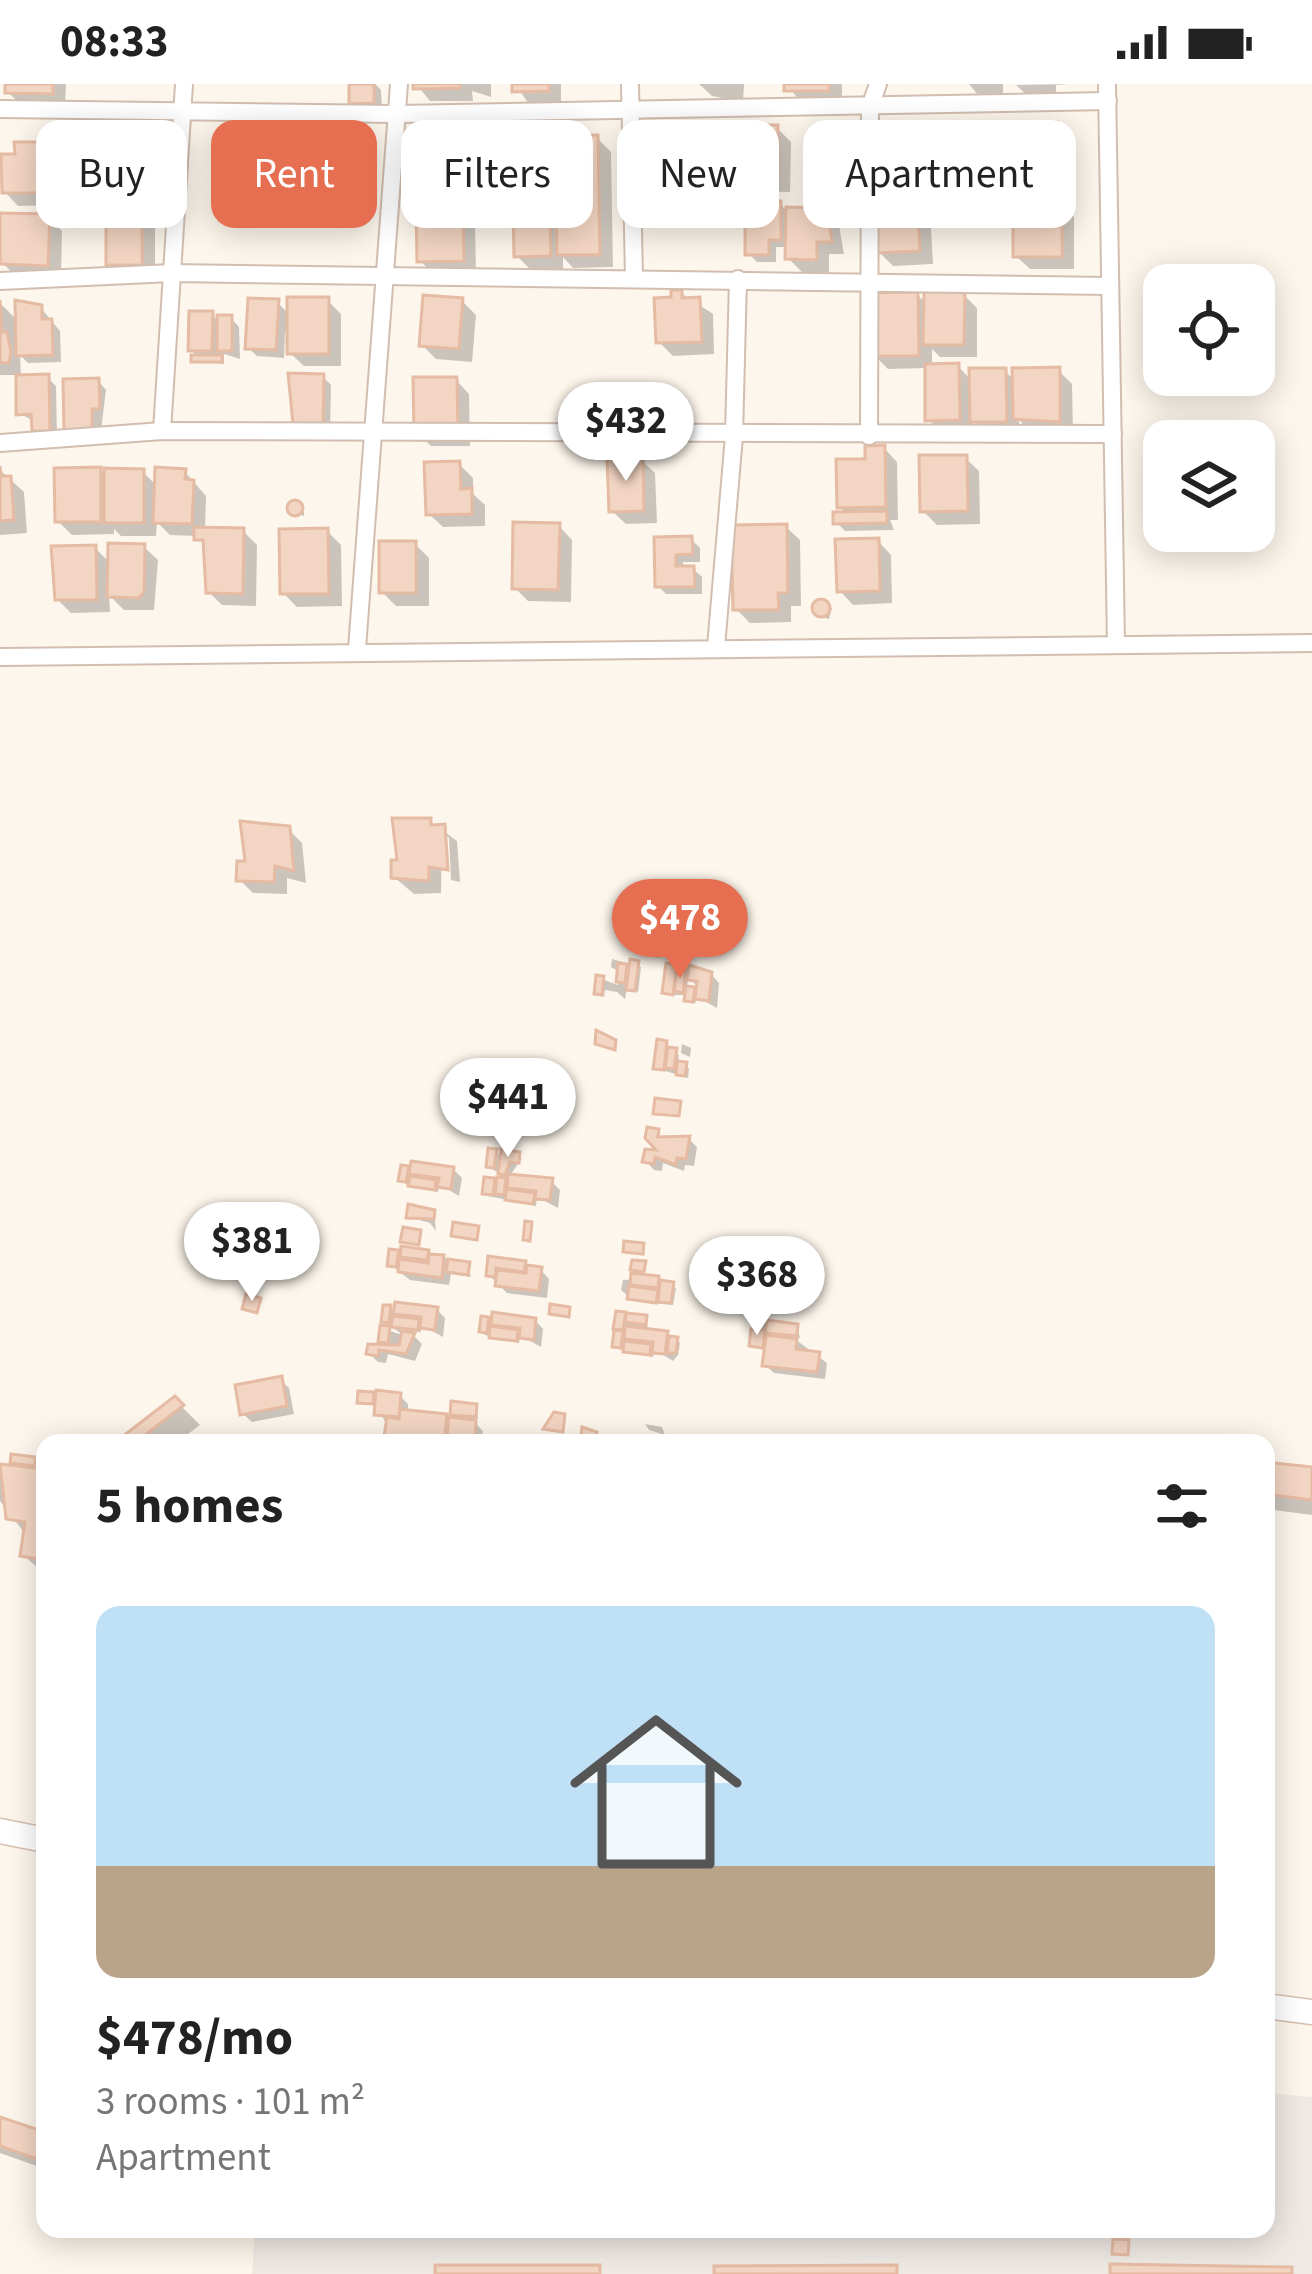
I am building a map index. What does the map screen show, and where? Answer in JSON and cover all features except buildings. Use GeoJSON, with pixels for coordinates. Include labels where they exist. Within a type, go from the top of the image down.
{"type":"FeatureCollection","features":[{"type":"Feature","properties":{"kind":"street"},"geometry":{"type":"LineString","coordinates":[[161,431],[184,84]]}},
{"type":"Feature","properties":{"kind":"street"},"geometry":{"type":"LineString","coordinates":[[357,650],[399,84]]}},
{"type":"Feature","properties":{"kind":"street"},"geometry":{"type":"LineString","coordinates":[[630,84],[634,278]]}},
{"type":"Feature","properties":{"kind":"street"},"geometry":{"type":"LineString","coordinates":[[869,436],[870,106],[878,84]]}},
{"type":"Feature","properties":{"kind":"street"},"geometry":{"type":"LineString","coordinates":[[0,109],[631,112],[870,106],[1107,92],[1116,645]]}},
{"type":"Feature","properties":{"kind":"street"},"geometry":{"type":"LineString","coordinates":[[0,281],[172,273],[1110,286]]}},
{"type":"Feature","properties":{"kind":"street"},"geometry":{"type":"LineString","coordinates":[[716,647],[734,436],[738,279]]}},
{"type":"Feature","properties":{"kind":"street"},"geometry":{"type":"LineString","coordinates":[[0,443],[161,431],[1113,434]]}},
{"type":"Feature","properties":{"kind":"street"},"geometry":{"type":"LineString","coordinates":[[0,657],[1312,643]]}},
{"type":"Feature","properties":{"kind":"street"},"geometry":{"type":"LineString","coordinates":[[0,1814],[9,1833]]}},
{"type":"Feature","properties":{"kind":"street"},"geometry":{"type":"LineString","coordinates":[[1275,2007],[1312,2012]]}},
{"type":"Feature","properties":{"kind":"shaded area"},"geometry":{"type":"Polygon","coordinates":[[[1275,2094],[1312,2097],[1312,2274],[252,2274],[254,2238],[1275,2238],[1275,2094]]]}}]}
